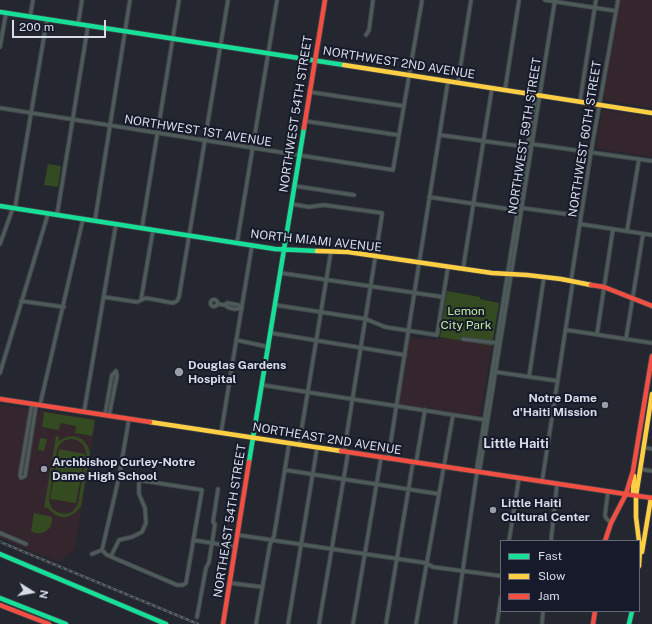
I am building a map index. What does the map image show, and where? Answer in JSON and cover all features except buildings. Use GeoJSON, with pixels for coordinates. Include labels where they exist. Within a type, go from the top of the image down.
{"type":"FeatureCollection","features":[{"type":"Feature","properties":{"kind":"main road","name":"NORTHWEST 54TH STREET"},"geometry":{"type":"LineString","coordinates":[[288,231],[325,0]]}},
{"type":"Feature","properties":{"kind":"main road","name":"NORTHWEST 2ND AVENUE"},"geometry":{"type":"LineString","coordinates":[[0,12],[652,113]]}},
{"type":"Feature","properties":{"kind":"main road","name":"NORTH MIAMI AVENUE"},"geometry":{"type":"LineString","coordinates":[[0,206],[285,250],[348,252],[463,269],[572,281],[604,287],[652,306]]}},
{"type":"Feature","properties":{"kind":"main road","name":"NORTHEAST 54TH STREET"},"geometry":{"type":"LineString","coordinates":[[223,624],[288,231]]}},
{"type":"Feature","properties":{"kind":"main road"},"geometry":{"type":"LineString","coordinates":[[636,496],[633,490],[635,464],[652,356]]}},
{"type":"Feature","properties":{"kind":"main road"},"geometry":{"type":"LineString","coordinates":[[639,540],[636,496],[652,394]]}},
{"type":"Feature","properties":{"kind":"main road","name":"NORTHEAST 2ND AVENUE"},"geometry":{"type":"LineString","coordinates":[[0,399],[652,498]]}},
{"type":"Feature","properties":{"kind":"main road"},"geometry":{"type":"LineString","coordinates":[[605,540],[611,523],[626,494],[635,464]]}},
{"type":"Feature","properties":{"kind":"main road"},"geometry":{"type":"LineString","coordinates":[[640,559],[652,498]]}},
{"type":"Feature","properties":{"kind":"main road"},"geometry":{"type":"LineString","coordinates":[[0,554],[166,624]]}},
{"type":"Feature","properties":{"kind":"main road"},"geometry":{"type":"LineString","coordinates":[[0,598],[66,624]]}},
{"type":"Feature","properties":{"kind":"main road"},"geometry":{"type":"LineString","coordinates":[[0,605],[49,624]]}},
{"type":"Feature","properties":{"kind":"main road"},"geometry":{"type":"LineString","coordinates":[[593,624],[595,612]]}},
{"type":"Feature","properties":{"kind":"main road"},"geometry":{"type":"LineString","coordinates":[[629,624],[632,612]]}},
{"type":"Feature","properties":{"kind":"street"},"geometry":{"type":"LineString","coordinates":[[30,17],[33,0]]}},
{"type":"Feature","properties":{"kind":"street"},"geometry":{"type":"LineString","coordinates":[[78,24],[82,0]]}},
{"type":"Feature","properties":{"kind":"street"},"geometry":{"type":"LineString","coordinates":[[94,220],[130,0]]}},
{"type":"Feature","properties":{"kind":"street"},"geometry":{"type":"LineString","coordinates":[[142,228],[179,0]]}},
{"type":"Feature","properties":{"kind":"street"},"geometry":{"type":"LineString","coordinates":[[104,297],[137,302],[146,298],[172,303],[177,301],[180,297],[228,0]]}},
{"type":"Feature","properties":{"kind":"street"},"geometry":{"type":"LineString","coordinates":[[237,243],[277,0]]}},
{"type":"Feature","properties":{"kind":"street"},"geometry":{"type":"LineString","coordinates":[[366,35],[369,30],[374,0]]}},
{"type":"Feature","properties":{"kind":"street"},"geometry":{"type":"LineString","coordinates":[[305,121],[398,135],[422,0]]}},
{"type":"Feature","properties":{"kind":"street"},"geometry":{"type":"LineString","coordinates":[[458,82],[471,0]]}},
{"type":"Feature","properties":{"kind":"street"},"geometry":{"type":"LineString","coordinates":[[504,90],[519,0]]}},
{"type":"Feature","properties":{"kind":"street"},"geometry":{"type":"LineString","coordinates":[[545,0],[616,10]]}},
{"type":"Feature","properties":{"kind":"street"},"geometry":{"type":"LineString","coordinates":[[580,102],[596,0]]}},
{"type":"Feature","properties":{"kind":"street","name":"NORTHWEST 60TH STREET"},"geometry":{"type":"LineString","coordinates":[[542,482],[567,330],[572,281],[591,152],[618,0]]}},
{"type":"Feature","properties":{"kind":"street","name":"NORTHWEST 59TH STREET"},"geometry":{"type":"LineString","coordinates":[[509,274],[527,147],[555,1]]}},
{"type":"Feature","properties":{"kind":"street"},"geometry":{"type":"LineString","coordinates":[[0,47],[6,13]]}},
{"type":"Feature","properties":{"kind":"street"},"geometry":{"type":"LineString","coordinates":[[0,244],[14,208],[32,114],[47,19]]}},
{"type":"Feature","properties":{"kind":"street"},"geometry":{"type":"LineString","coordinates":[[57,215],[88,26]]}},
{"type":"Feature","properties":{"kind":"street"},"geometry":{"type":"LineString","coordinates":[[388,459],[448,81]]}},
{"type":"Feature","properties":{"kind":"street"},"geometry":{"type":"LineString","coordinates":[[463,269],[492,88]]}},
{"type":"Feature","properties":{"kind":"street"},"geometry":{"type":"LineString","coordinates":[[310,92],[403,106]]}},
{"type":"Feature","properties":{"kind":"street","name":"NORTHWEST 59TH STREET"},"geometry":{"type":"LineString","coordinates":[[509,274],[522,208],[538,95]]}},
{"type":"Feature","properties":{"kind":"street","name":"NORTHWEST 1ST AVENUE"},"geometry":{"type":"LineString","coordinates":[[0,108],[393,170],[398,135]]}},
{"type":"Feature","properties":{"kind":"street"},"geometry":{"type":"LineString","coordinates":[[440,134],[527,147],[532,144],[652,161]]}},
{"type":"Feature","properties":{"kind":"street"},"geometry":{"type":"LineString","coordinates":[[627,231],[638,159]]}},
{"type":"Feature","properties":{"kind":"street"},"geometry":{"type":"LineString","coordinates":[[295,186],[354,195]]}},
{"type":"Feature","properties":{"kind":"street"},"geometry":{"type":"LineString","coordinates":[[430,197],[474,205],[517,210],[522,208],[581,216]]}},
{"type":"Feature","properties":{"kind":"street"},"geometry":{"type":"LineString","coordinates":[[292,204],[309,207],[324,205],[382,213],[362,348],[352,400],[344,479],[319,624]]}},
{"type":"Feature","properties":{"kind":"street"},"geometry":{"type":"LineString","coordinates":[[0,373],[48,214]]}},
{"type":"Feature","properties":{"kind":"street"},"geometry":{"type":"LineString","coordinates":[[36,405],[25,476],[21,478],[20,475],[36,405],[64,307],[83,219]]}},
{"type":"Feature","properties":{"kind":"street"},"geometry":{"type":"LineString","coordinates":[[84,412],[116,224]]}},
{"type":"Feature","properties":{"kind":"street"},"geometry":{"type":"LineString","coordinates":[[580,224],[652,235]]}},
{"type":"Feature","properties":{"kind":"street"},"geometry":{"type":"LineString","coordinates":[[596,334],[613,229]]}},
{"type":"Feature","properties":{"kind":"street"},"geometry":{"type":"LineString","coordinates":[[141,300],[153,230]]}},
{"type":"Feature","properties":{"kind":"street"},"geometry":{"type":"LineString","coordinates":[[626,339],[643,234]]}},
{"type":"Feature","properties":{"kind":"street"},"geometry":{"type":"LineString","coordinates":[[221,433],[252,245]]}},
{"type":"Feature","properties":{"kind":"street"},"geometry":{"type":"LineString","coordinates":[[299,445],[331,251]]}},
{"type":"Feature","properties":{"kind":"street"},"geometry":{"type":"LineString","coordinates":[[276,306],[366,319],[385,327],[438,335],[448,267]]}},
{"type":"Feature","properties":{"kind":"street"},"geometry":{"type":"LineString","coordinates":[[281,273],[443,297]]}},
{"type":"Feature","properties":{"kind":"street"},"geometry":{"type":"LineString","coordinates":[[455,624],[477,472],[476,467],[486,420],[509,274]]}},
{"type":"Feature","properties":{"kind":"street"},"geometry":{"type":"LineString","coordinates":[[529,377],[544,277]]}},
{"type":"Feature","properties":{"kind":"street"},"geometry":{"type":"LineString","coordinates":[[21,301],[64,307]]}},
{"type":"Feature","properties":{"kind":"street"},"geometry":{"type":"LineString","coordinates":[[218,304],[238,305],[242,308]]}},
{"type":"Feature","properties":{"kind":"street"},"geometry":{"type":"LineString","coordinates":[[567,330],[652,343]]}},
{"type":"Feature","properties":{"kind":"street"},"geometry":{"type":"LineString","coordinates":[[271,333],[405,355]]}},
{"type":"Feature","properties":{"kind":"street"},"geometry":{"type":"LineString","coordinates":[[463,339],[498,344]]}},
{"type":"Feature","properties":{"kind":"street"},"geometry":{"type":"LineString","coordinates":[[236,340],[269,346]]}},
{"type":"Feature","properties":{"kind":"street"},"geometry":{"type":"LineString","coordinates":[[116,371],[116,383],[107,415],[112,375],[116,371]]}},
{"type":"Feature","properties":{"kind":"street"},"geometry":{"type":"LineString","coordinates":[[494,371],[558,381]]}},
{"type":"Feature","properties":{"kind":"street"},"geometry":{"type":"LineString","coordinates":[[111,382],[116,383]]}},
{"type":"Feature","properties":{"kind":"street"},"geometry":{"type":"LineString","coordinates":[[262,385],[486,420]]}},
{"type":"Feature","properties":{"kind":"street"},"geometry":{"type":"LineString","coordinates":[[645,402],[651,403]]}},
{"type":"Feature","properties":{"kind":"street"},"geometry":{"type":"LineString","coordinates":[[386,624],[409,489],[425,410]]}},
{"type":"Feature","properties":{"kind":"street"},"geometry":{"type":"LineString","coordinates":[[416,624],[453,415]]}},
{"type":"Feature","properties":{"kind":"street"},"geometry":{"type":"LineString","coordinates":[[102,550],[119,477],[129,419]]}},
{"type":"Feature","properties":{"kind":"street"},"geometry":{"type":"LineString","coordinates":[[256,624],[270,544],[274,536],[289,444]]}},
{"type":"Feature","properties":{"kind":"street"},"geometry":{"type":"LineString","coordinates":[[643,447],[652,449]]}},
{"type":"Feature","properties":{"kind":"street"},"geometry":{"type":"LineString","coordinates":[[288,624],[317,448]]}},
{"type":"Feature","properties":{"kind":"street"},"geometry":{"type":"LineString","coordinates":[[354,624],[381,458]]}},
{"type":"Feature","properties":{"kind":"street"},"geometry":{"type":"LineString","coordinates":[[640,469],[652,471]]}},
{"type":"Feature","properties":{"kind":"street"},"geometry":{"type":"LineString","coordinates":[[285,470],[439,494]]}},
{"type":"Feature","properties":{"kind":"street"},"geometry":{"type":"LineString","coordinates":[[102,550],[107,555],[177,585],[183,585],[186,583],[202,490],[119,477]]}},
{"type":"Feature","properties":{"kind":"street"},"geometry":{"type":"LineString","coordinates":[[509,540],[519,478]]}},
{"type":"Feature","properties":{"kind":"street"},"geometry":{"type":"LineString","coordinates":[[111,556],[119,540],[132,537],[142,532],[146,523],[145,508],[139,494],[139,480]]}},
{"type":"Feature","properties":{"kind":"street"},"geometry":{"type":"LineString","coordinates":[[551,540],[557,484]]}},
{"type":"Feature","properties":{"kind":"street","name":"NORTHEAST 54TH STREET"},"geometry":{"type":"LineString","coordinates":[[197,617],[206,568],[210,562],[215,524],[213,522],[218,489]]}},
{"type":"Feature","properties":{"kind":"street"},"geometry":{"type":"LineString","coordinates":[[608,491],[605,516],[611,523]]}},
{"type":"Feature","properties":{"kind":"street"},"geometry":{"type":"LineString","coordinates":[[0,533],[26,544]]}},
{"type":"Feature","properties":{"kind":"street"},"geometry":{"type":"LineString","coordinates":[[238,535],[365,553],[426,563],[433,567],[500,576]]}},
{"type":"Feature","properties":{"kind":"street"},"geometry":{"type":"LineString","coordinates":[[193,540],[236,547]]}},
{"type":"Feature","properties":{"kind":"street"},"geometry":{"type":"LineString","coordinates":[[92,554],[102,550]]}},
{"type":"Feature","properties":{"kind":"street"},"geometry":{"type":"LineString","coordinates":[[230,582],[262,587]]}},
{"type":"Feature","properties":{"kind":"street"},"geometry":{"type":"LineString","coordinates":[[497,624],[500,604]]}},
{"type":"Feature","properties":{"kind":"street"},"geometry":{"type":"LineString","coordinates":[[542,624],[543,612]]}},
{"type":"Feature","properties":{"kind":"street"},"geometry":{"type":"LineString","coordinates":[[49,617],[49,624]]}},
{"type":"Feature","properties":{"kind":"shaded area"},"geometry":{"type":"Polygon","coordinates":[[[620,0],[652,0],[652,108],[607,101],[604,96],[620,0]]]}},
{"type":"Feature","properties":{"kind":"shaded area"},"geometry":{"type":"Polygon","coordinates":[[[603,110],[652,117],[652,157],[599,149],[596,145],[603,110]]]}},
{"type":"Feature","properties":{"kind":"shaded area"},"geometry":{"type":"Polygon","coordinates":[[[411,337],[436,340],[440,337],[492,346],[479,416],[400,404],[399,402],[409,339],[411,337]]]}},
{"type":"Feature","properties":{"kind":"shaded area","name":"Archbishop Curley-Notre Dame High School"},"geometry":{"type":"Polygon","coordinates":[[[0,404],[96,419],[75,550],[58,562],[0,538],[0,404]]]}},
{"type":"Feature","properties":{"kind":"green space"},"geometry":{"type":"Polygon","coordinates":[[[48,164],[61,166],[58,187],[44,185],[48,164]]]}},
{"type":"Feature","properties":{"kind":"green space","name":"Lemon City Park"},"geometry":{"type":"Polygon","coordinates":[[[447,291],[480,297],[480,299],[499,303],[492,346],[440,337],[447,291]]]}},
{"type":"Feature","properties":{"kind":"green space"},"geometry":{"type":"Polygon","coordinates":[[[44,412],[95,420],[92,436],[75,433],[76,426],[60,423],[59,430],[42,427],[44,412]]]}},
{"type":"Feature","properties":{"kind":"green space"},"geometry":{"type":"Polygon","coordinates":[[[56,436],[59,437],[59,441],[69,436],[79,437],[86,443],[90,454],[81,506],[73,514],[65,517],[60,517],[48,508],[44,508],[56,436]],[[71,439],[64,441],[57,450],[49,499],[51,507],[60,513],[72,512],[78,504],[86,454],[83,445],[71,439]]]}},
{"type":"Feature","properties":{"kind":"green space"},"geometry":{"type":"Polygon","coordinates":[[[40,438],[47,439],[44,451],[38,450],[40,438]]]}},
{"type":"Feature","properties":{"kind":"green space"},"geometry":{"type":"Polygon","coordinates":[[[59,449],[85,454],[76,503],[50,499],[59,449]]]}},
{"type":"Feature","properties":{"kind":"green space"},"geometry":{"type":"Polygon","coordinates":[[[34,513],[52,517],[51,526],[43,533],[35,533],[31,531],[34,513]]]}},
{"type":"Feature","properties":{"kind":"railway"},"geometry":{"type":"LineString","coordinates":[[0,542],[198,624]]}},
{"type":"Feature","properties":{"kind":"traffic: fast"},"geometry":{"type":"LineString","coordinates":[[0,12],[344,65]]}},
{"type":"Feature","properties":{"kind":"traffic: fast"},"geometry":{"type":"LineString","coordinates":[[249,462],[304,128]]}},
{"type":"Feature","properties":{"kind":"traffic: fast"},"geometry":{"type":"LineString","coordinates":[[0,206],[275,249],[317,251]]}},
{"type":"Feature","properties":{"kind":"traffic: fast"},"geometry":{"type":"LineString","coordinates":[[0,554],[166,624]]}},
{"type":"Feature","properties":{"kind":"traffic: fast"},"geometry":{"type":"LineString","coordinates":[[0,598],[66,624]]}},
{"type":"Feature","properties":{"kind":"traffic: fast"},"geometry":{"type":"LineString","coordinates":[[629,624],[632,612]]}},
{"type":"Feature","properties":{"kind":"traffic: slow"},"geometry":{"type":"LineString","coordinates":[[344,65],[652,113]]}},
{"type":"Feature","properties":{"kind":"traffic: slow"},"geometry":{"type":"LineString","coordinates":[[317,251],[348,252],[492,273],[561,279],[591,285]]}},
{"type":"Feature","properties":{"kind":"traffic: slow"},"geometry":{"type":"LineString","coordinates":[[639,540],[636,517],[636,496],[652,394]]}},
{"type":"Feature","properties":{"kind":"traffic: slow"},"geometry":{"type":"LineString","coordinates":[[150,422],[341,451]]}},
{"type":"Feature","properties":{"kind":"traffic: slow"},"geometry":{"type":"LineString","coordinates":[[634,476],[633,492],[636,496]]}},
{"type":"Feature","properties":{"kind":"traffic: slow"},"geometry":{"type":"LineString","coordinates":[[642,552],[651,498]]}},
{"type":"Feature","properties":{"kind":"traffic: jam"},"geometry":{"type":"LineString","coordinates":[[304,128],[325,0]]}},
{"type":"Feature","properties":{"kind":"traffic: jam"},"geometry":{"type":"LineString","coordinates":[[591,285],[604,287],[652,306]]}},
{"type":"Feature","properties":{"kind":"traffic: jam"},"geometry":{"type":"LineString","coordinates":[[605,540],[611,523],[626,494],[633,471],[652,356]]}},
{"type":"Feature","properties":{"kind":"traffic: jam"},"geometry":{"type":"LineString","coordinates":[[0,399],[150,422]]}},
{"type":"Feature","properties":{"kind":"traffic: jam"},"geometry":{"type":"LineString","coordinates":[[341,451],[652,498]]}},
{"type":"Feature","properties":{"kind":"traffic: jam"},"geometry":{"type":"LineString","coordinates":[[223,624],[249,462]]}},
{"type":"Feature","properties":{"kind":"traffic: jam"},"geometry":{"type":"LineString","coordinates":[[0,605],[49,624]]}},
{"type":"Feature","properties":{"kind":"traffic: jam"},"geometry":{"type":"LineString","coordinates":[[593,624],[595,612]]}},
{"type":"Feature","properties":{"kind":"place","name":"Douglas Gardens Hospital"},"geometry":{"type":"Point","coordinates":[179,372]}},
{"type":"Feature","properties":{"kind":"place","name":"Notre Dame d'Haiti Mission"},"geometry":{"type":"Point","coordinates":[605,405]}},
{"type":"Feature","properties":{"kind":"place","name":"Archbishop Curley-Notre Dame High School"},"geometry":{"type":"Point","coordinates":[44,469]}},
{"type":"Feature","properties":{"kind":"place","name":"Little Haiti Cultural Center"},"geometry":{"type":"Point","coordinates":[493,510]}},
{"type":"Feature","properties":{"kind":"district","name":"Little Haiti"},"geometry":{"type":"Point","coordinates":[516,444]}}]}
